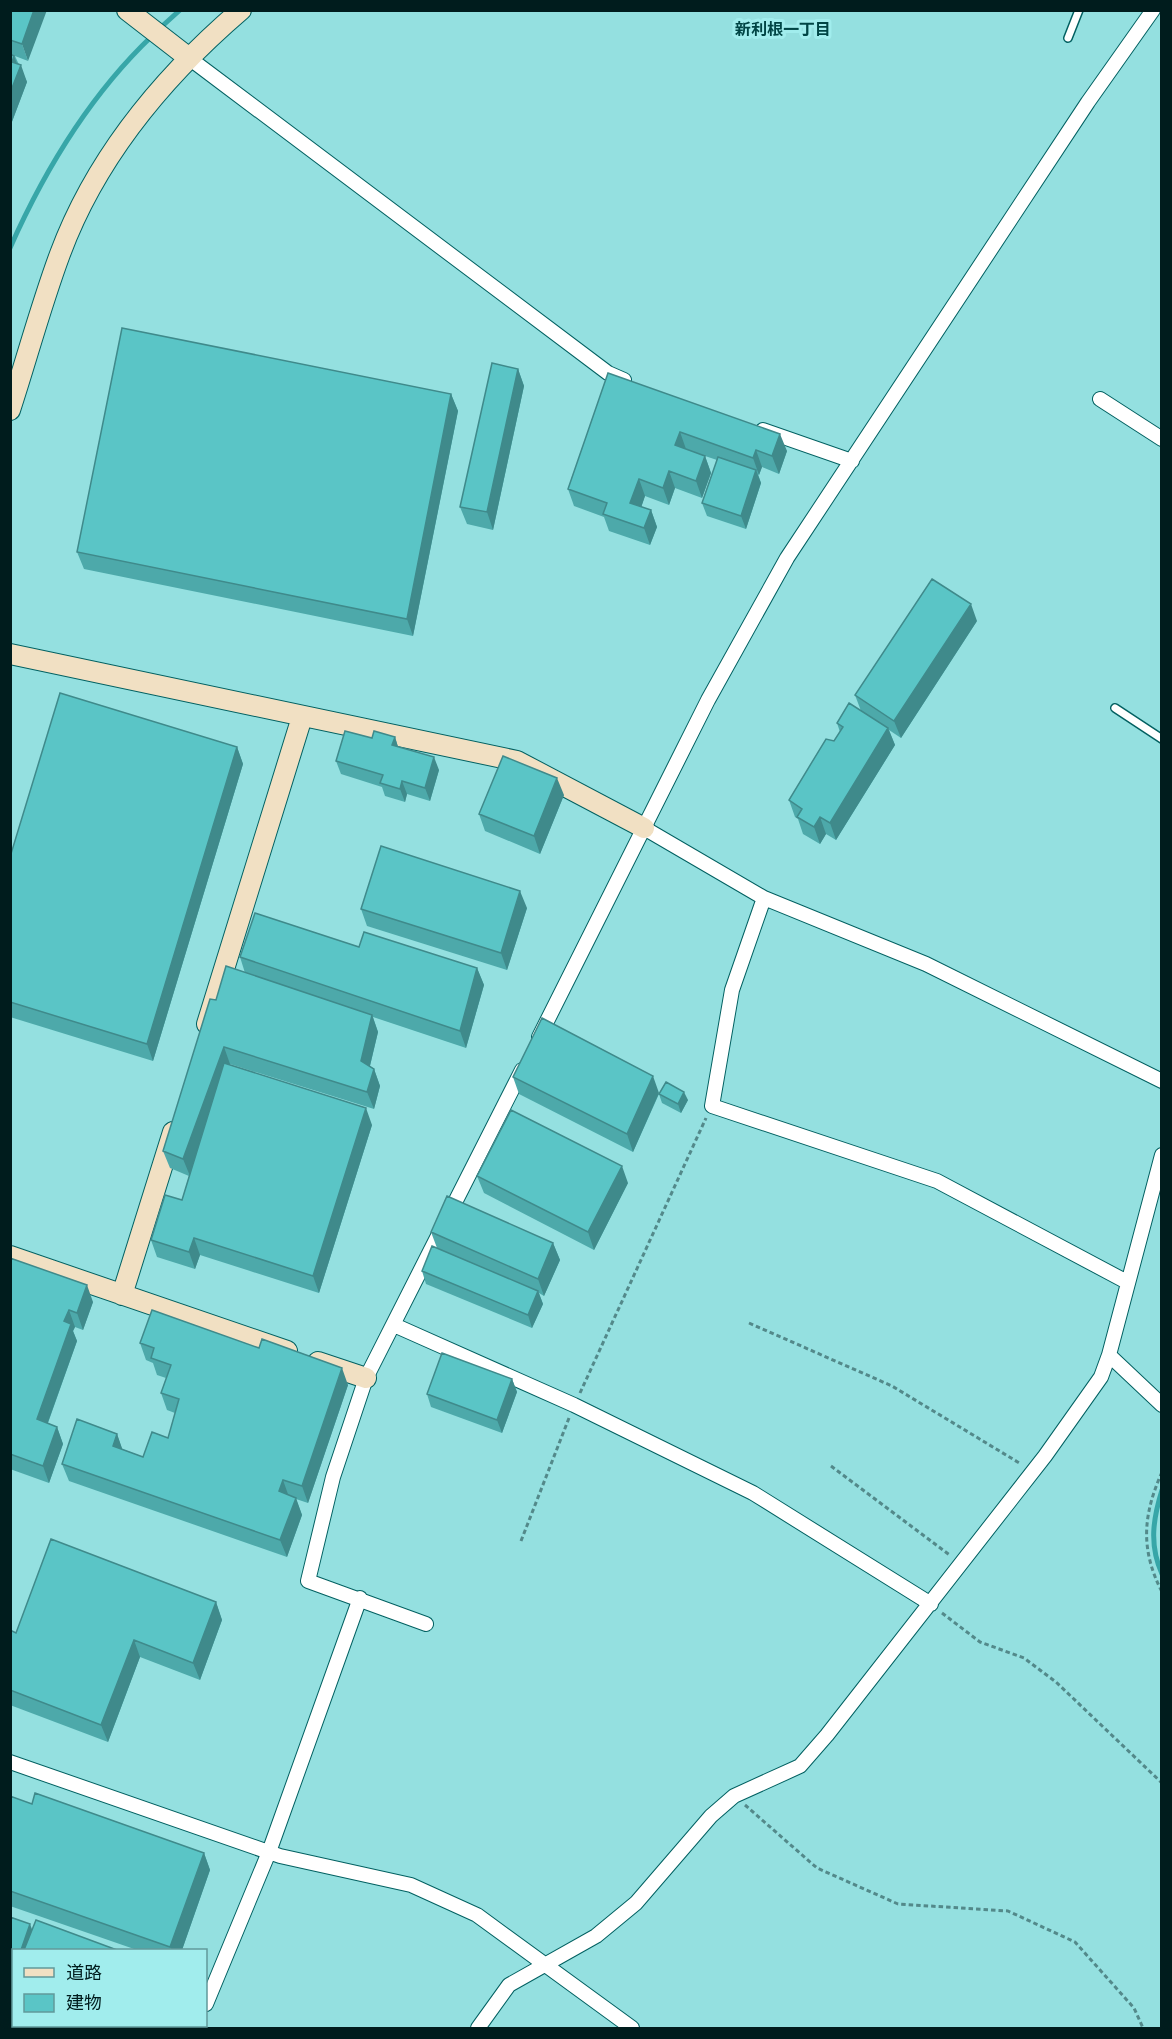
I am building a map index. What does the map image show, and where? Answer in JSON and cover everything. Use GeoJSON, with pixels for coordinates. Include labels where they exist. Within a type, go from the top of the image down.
{"type":"FeatureCollection","features":[{"type":"Feature","properties":{"kind":"street"},"geometry":{"type":"LineString","coordinates":[[127,10],[608,373],[640,386]]}},
{"type":"Feature","properties":{"kind":"street"},"geometry":{"type":"LineString","coordinates":[[10,410],[60,252],[81,209],[135,119],[160,87],[241,10]]}},
{"type":"Feature","properties":{"kind":"street"},"geometry":{"type":"LineString","coordinates":[[426,1624],[360,1598],[308,1581],[333,1477],[366,1378],[708,700],[787,558],[1088,102],[1153,10]]}},
{"type":"Feature","properties":{"kind":"street"},"geometry":{"type":"LineString","coordinates":[[1100,399],[1161,439]]}},
{"type":"Feature","properties":{"kind":"street"},"geometry":{"type":"LineString","coordinates":[[752,425],[852,461]]}},
{"type":"Feature","properties":{"kind":"street"},"geometry":{"type":"LineString","coordinates":[[10,654],[517,761],[644,828],[764,898],[926,964],[1161,1081]]}},
{"type":"Feature","properties":{"kind":"street"},"geometry":{"type":"LineString","coordinates":[[199,1047],[302,717]]}},
{"type":"Feature","properties":{"kind":"street"},"geometry":{"type":"LineString","coordinates":[[764,898],[732,990],[712,1106],[938,1181],[1127,1282]]}},
{"type":"Feature","properties":{"kind":"street"},"geometry":{"type":"LineString","coordinates":[[122,1295],[178,1115]]}},
{"type":"Feature","properties":{"kind":"street"},"geometry":{"type":"LineString","coordinates":[[478,2028],[509,1985],[596,1936],[636,1903],[711,1816],[734,1796],[800,1766],[931,1604],[1033,1472],[1101,1377],[1109,1356],[1161,1155]]}},
{"type":"Feature","properties":{"kind":"street"},"geometry":{"type":"LineString","coordinates":[[10,1256],[366,1378]]}},
{"type":"Feature","properties":{"kind":"street"},"geometry":{"type":"LineString","coordinates":[[394,1325],[574,1405],[753,1493],[931,1604]]}},
{"type":"Feature","properties":{"kind":"street"},"geometry":{"type":"LineString","coordinates":[[1109,1356],[1161,1405]]}},
{"type":"Feature","properties":{"kind":"street"},"geometry":{"type":"LineString","coordinates":[[207,2002],[269,1852],[360,1598]]}},
{"type":"Feature","properties":{"kind":"street"},"geometry":{"type":"LineString","coordinates":[[10,1762],[269,1852],[411,1886],[477,1916],[632,2028]]}},
{"type":"Feature","properties":{"kind":"lane"},"geometry":{"type":"LineString","coordinates":[[1068,38],[1079,10]]}},
{"type":"Feature","properties":{"kind":"lane"},"geometry":{"type":"LineString","coordinates":[[1114,708],[1161,739]]}},
{"type":"Feature","properties":{"kind":"path"},"geometry":{"type":"LineString","coordinates":[[521,1541],[574,1405],[712,1106]]}},
{"type":"Feature","properties":{"kind":"path"},"geometry":{"type":"LineString","coordinates":[[748,1323],[892,1386],[1033,1472]]}},
{"type":"Feature","properties":{"kind":"path"},"geometry":{"type":"LineString","coordinates":[[831,1466],[962,1564]]}},
{"type":"Feature","properties":{"kind":"path"},"geometry":{"type":"LineString","coordinates":[[1161,1472],[1149,1506],[1146,1551],[1161,1592]]}},
{"type":"Feature","properties":{"kind":"path"},"geometry":{"type":"LineString","coordinates":[[931,1604],[980,1642],[1024,1658],[1056,1682],[1161,1783]]}},
{"type":"Feature","properties":{"kind":"path"},"geometry":{"type":"LineString","coordinates":[[734,1796],[817,1868],[898,1904],[1008,1911],[1075,1942],[1134,2008],[1143,2028]]}},
{"type":"Feature","properties":{"kind":"building"},"geometry":{"type":"Polygon","coordinates":[[[10,10],[34,10],[22,44],[10,40],[10,10]]]}},
{"type":"Feature","properties":{"kind":"building"},"geometry":{"type":"Polygon","coordinates":[[[10,54],[14,56],[12,62],[21,65],[10,93],[10,54]]]}},
{"type":"Feature","properties":{"kind":"building"},"geometry":{"type":"Polygon","coordinates":[[[122,328],[451,394],[407,619],[77,552],[122,328]]]}},
{"type":"Feature","properties":{"kind":"building"},"geometry":{"type":"Polygon","coordinates":[[[492,363],[518,369],[487,512],[460,507],[492,363]]]}},
{"type":"Feature","properties":{"kind":"building"},"geometry":{"type":"Polygon","coordinates":[[[608,373],[780,434],[772,456],[756,450],[753,458],[680,432],[675,445],[705,456],[696,481],[669,471],[663,488],[639,479],[630,503],[651,510],[644,528],[603,514],[607,503],[568,489],[608,373]]]}},
{"type":"Feature","properties":{"kind":"building"},"geometry":{"type":"Polygon","coordinates":[[[718,457],[756,470],[741,516],[702,503],[718,457]]]}},
{"type":"Feature","properties":{"kind":"building"},"geometry":{"type":"Polygon","coordinates":[[[932,579],[971,604],[894,721],[855,695],[932,579]]]}},
{"type":"Feature","properties":{"kind":"building"},"geometry":{"type":"Polygon","coordinates":[[[60,693],[237,747],[147,1044],[10,1002],[10,857],[60,693]]]}},
{"type":"Feature","properties":{"kind":"building"},"geometry":{"type":"Polygon","coordinates":[[[849,703],[888,728],[830,823],[820,817],[814,827],[797,817],[802,809],[789,800],[826,739],[834,741],[843,727],[837,723],[849,703]]]}},
{"type":"Feature","properties":{"kind":"building"},"geometry":{"type":"Polygon","coordinates":[[[345,731],[372,738],[374,731],[395,737],[392,745],[434,757],[425,788],[402,781],[400,789],[380,783],[383,775],[336,761],[345,731]]]}},
{"type":"Feature","properties":{"kind":"building"},"geometry":{"type":"Polygon","coordinates":[[[503,756],[557,778],[534,836],[479,814],[503,756]]]}},
{"type":"Feature","properties":{"kind":"building"},"geometry":{"type":"Polygon","coordinates":[[[381,846],[520,891],[501,953],[361,909],[381,846]]]}},
{"type":"Feature","properties":{"kind":"building"},"geometry":{"type":"Polygon","coordinates":[[[255,913],[359,947],[364,932],[477,968],[460,1031],[240,957],[255,913]]]}},
{"type":"Feature","properties":{"kind":"building"},"geometry":{"type":"Polygon","coordinates":[[[226,966],[372,1015],[361,1061],[374,1069],[367,1092],[224,1047],[183,1159],[163,1151],[210,999],[216,1000],[226,966]]]}},
{"type":"Feature","properties":{"kind":"building"},"geometry":{"type":"Polygon","coordinates":[[[542,1018],[653,1076],[627,1134],[513,1077],[542,1018]]]}},
{"type":"Feature","properties":{"kind":"building"},"geometry":{"type":"Polygon","coordinates":[[[224,1063],[366,1108],[313,1276],[194,1238],[189,1252],[151,1240],[165,1195],[182,1200],[224,1063]]]}},
{"type":"Feature","properties":{"kind":"building"},"geometry":{"type":"Polygon","coordinates":[[[666,1082],[684,1092],[678,1104],[659,1094],[666,1082]]]}},
{"type":"Feature","properties":{"kind":"building"},"geometry":{"type":"Polygon","coordinates":[[[511,1110],[622,1166],[588,1232],[477,1176],[511,1110]]]}},
{"type":"Feature","properties":{"kind":"building"},"geometry":{"type":"Polygon","coordinates":[[[447,1196],[553,1243],[538,1279],[431,1232],[447,1196]]]}},
{"type":"Feature","properties":{"kind":"building"},"geometry":{"type":"Polygon","coordinates":[[[432,1246],[538,1291],[528,1315],[422,1271],[432,1246]]]}},
{"type":"Feature","properties":{"kind":"building"},"geometry":{"type":"Polygon","coordinates":[[[10,1258],[87,1285],[77,1313],[69,1310],[64,1321],[71,1324],[37,1419],[57,1427],[43,1466],[10,1454],[10,1258]]]}},
{"type":"Feature","properties":{"kind":"building"},"geometry":{"type":"Polygon","coordinates":[[[152,1310],[259,1348],[262,1339],[342,1368],[302,1486],[283,1480],[279,1491],[296,1498],[280,1540],[62,1464],[77,1419],[117,1434],[113,1446],[143,1457],[152,1432],[168,1438],[179,1399],[161,1393],[171,1365],[151,1358],[154,1348],[140,1343],[152,1310]]]}},
{"type":"Feature","properties":{"kind":"building"},"geometry":{"type":"Polygon","coordinates":[[[442,1353],[512,1379],[497,1420],[427,1394],[442,1353]]]}},
{"type":"Feature","properties":{"kind":"building"},"geometry":{"type":"Polygon","coordinates":[[[51,1539],[216,1602],[193,1663],[134,1640],[101,1725],[10,1690],[10,1630],[16,1633],[51,1539]]]}},
{"type":"Feature","properties":{"kind":"building"},"geometry":{"type":"Polygon","coordinates":[[[35,1793],[204,1853],[170,1947],[10,1891],[10,1796],[32,1804],[35,1793]]]}},
{"type":"Feature","properties":{"kind":"building"},"geometry":{"type":"Polygon","coordinates":[[[10,1917],[30,1924],[21,1949],[12,1949],[12,1966],[10,1966],[10,1917]]]}},
{"type":"Feature","properties":{"kind":"building"},"geometry":{"type":"Polygon","coordinates":[[[36,1920],[114,1949],[24,1949],[36,1920]]]}},
{"type":"Feature","properties":{"kind":"building"},"geometry":{"type":"Polygon","coordinates":[[[10,1988],[12,1988],[12,2027],[95,2028],[10,2028],[10,1988]]]}},
{"type":"Feature","properties":{"kind":"waterway"},"geometry":{"type":"LineString","coordinates":[[159,29],[180,10]]}},
{"type":"Feature","properties":{"kind":"waterway"},"geometry":{"type":"LineString","coordinates":[[10,248],[38,190],[71,134],[109,83],[152,36]]}},
{"type":"Feature","properties":{"kind":"waterway"},"geometry":{"type":"LineString","coordinates":[[1162,1490],[1156,1511],[1154,1532],[1155,1553],[1162,1574]]}},
{"type":"Feature","properties":{"kind":"district","name":"新利根一丁目"},"geometry":{"type":"Point","coordinates":[783,29]}}]}
